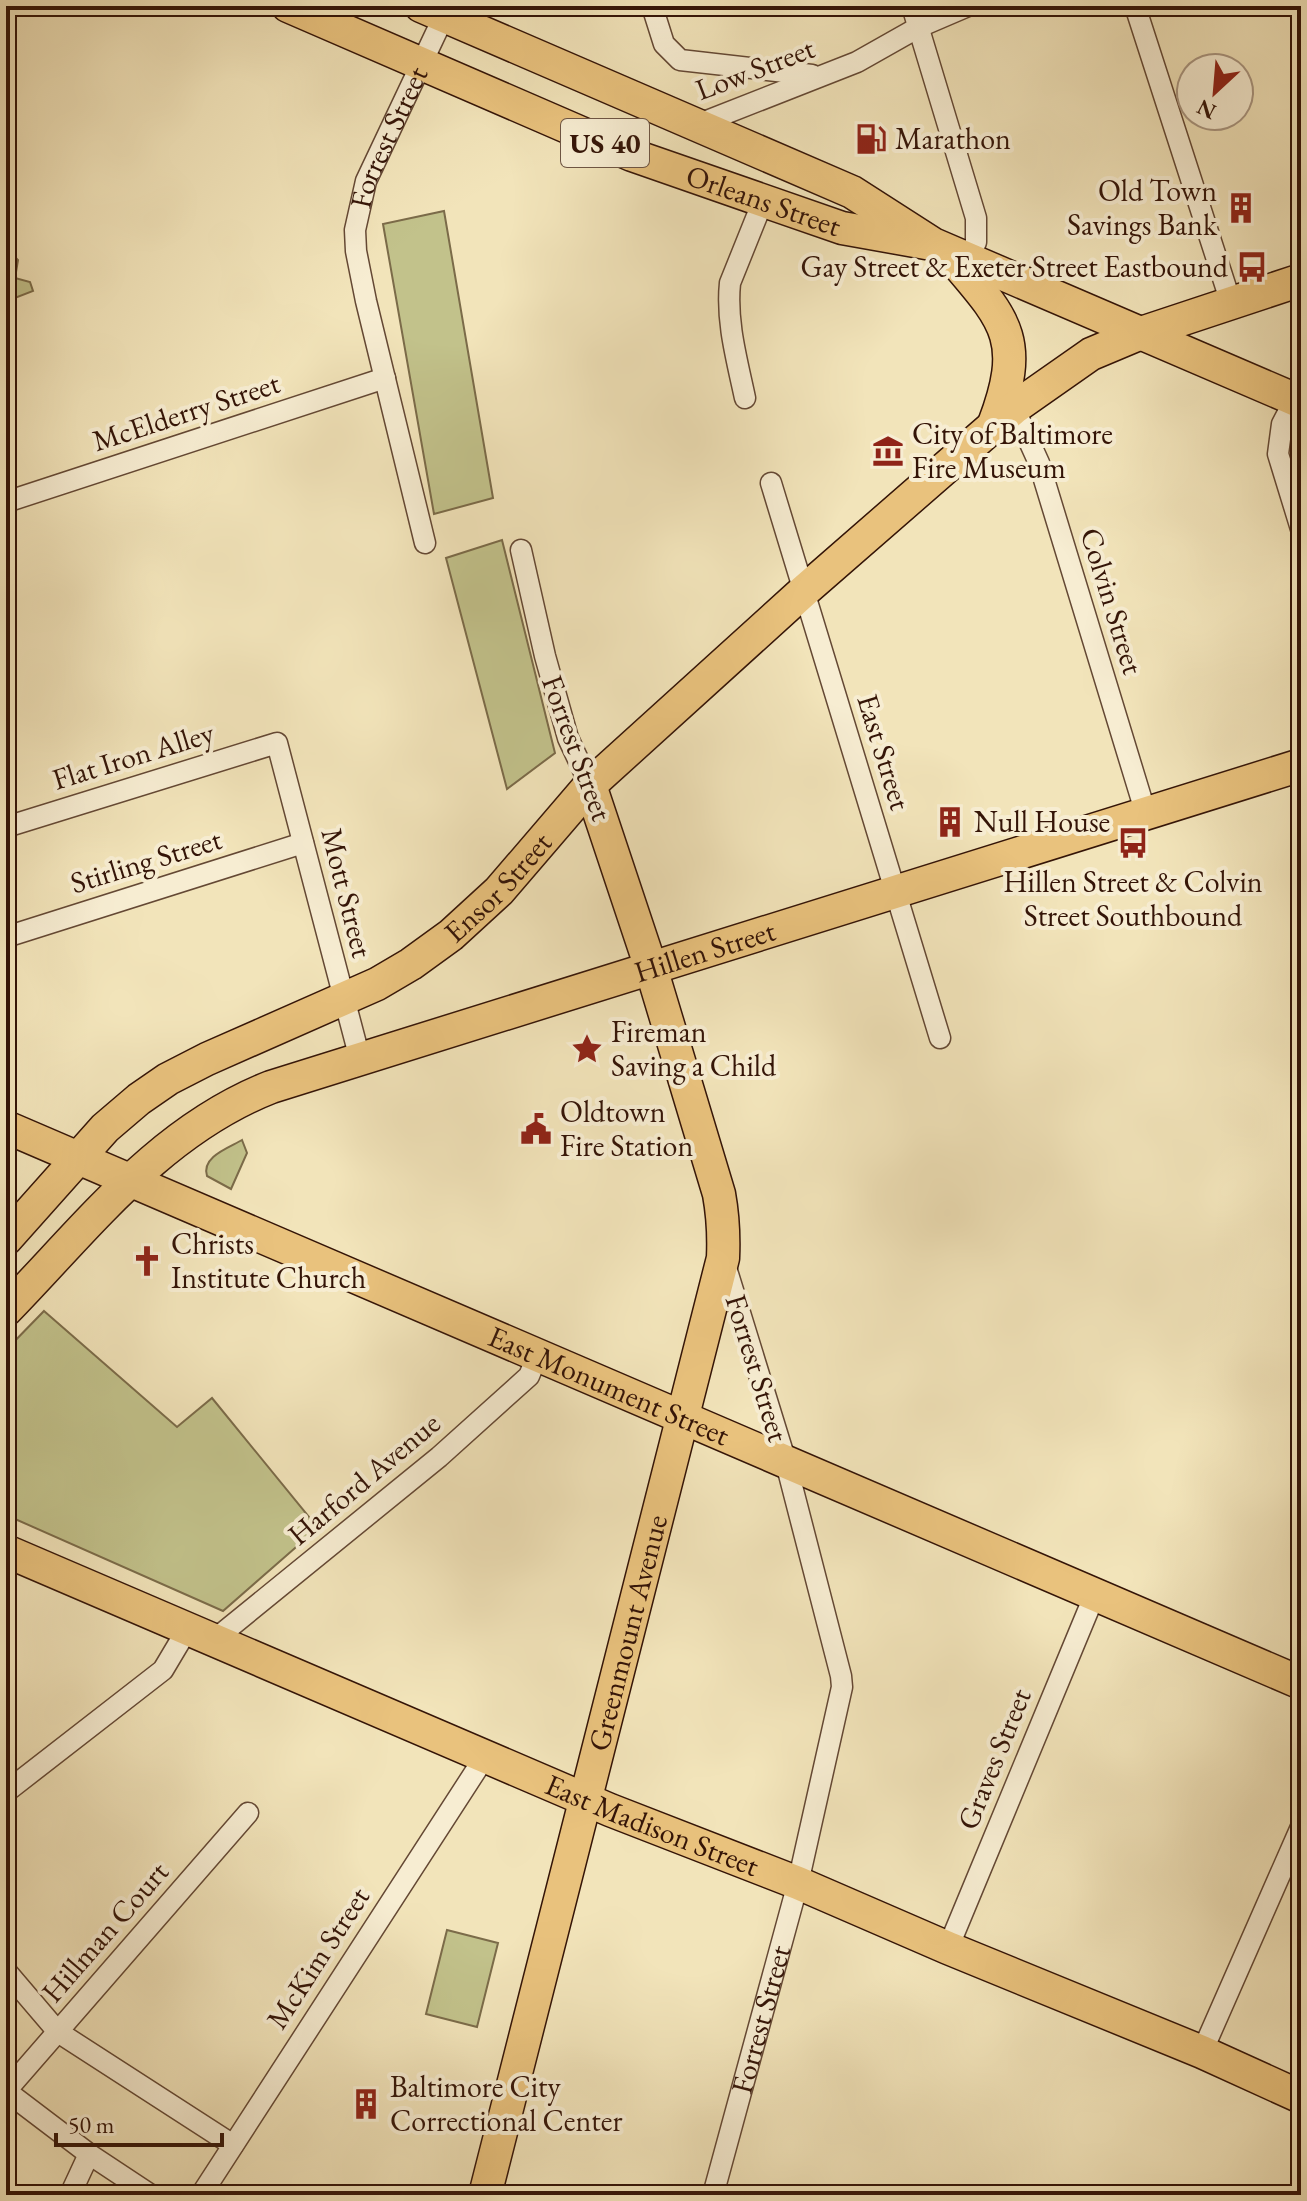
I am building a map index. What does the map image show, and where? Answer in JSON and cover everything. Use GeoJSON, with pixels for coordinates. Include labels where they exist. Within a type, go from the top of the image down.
{"type":"FeatureCollection","features":[{"type":"Feature","properties":{"kind":"main road","name":"Orleans Street"},"geometry":{"type":"LineString","coordinates":[[288,6],[632,155],[842,228],[949,250]]}},
{"type":"Feature","properties":{"kind":"main road","name":"Orleans Street"},"geometry":{"type":"LineString","coordinates":[[433,11],[852,192],[949,250],[1298,401]]}},
{"type":"Feature","properties":{"kind":"main road"},"geometry":{"type":"LineString","coordinates":[[949,250],[997,311],[1006,329],[1011,352],[1004,416]]}},
{"type":"Feature","properties":{"kind":"main road","name":"Ensor Street"},"geometry":{"type":"LineString","coordinates":[[6,1239],[105,1128],[139,1099],[168,1079],[207,1059],[343,1000],[411,964],[473,916],[523,865],[547,832],[590,785],[804,591],[1004,416],[1091,354],[1141,333],[1301,280]]}},
{"type":"Feature","properties":{"kind":"main road","name":"Hillen Street"},"geometry":{"type":"LineString","coordinates":[[130,1180],[165,1148],[240,1099],[1301,765]]}},
{"type":"Feature","properties":{"kind":"main road","name":"Forrest Street"},"geometry":{"type":"LineString","coordinates":[[590,785],[651,968],[719,1194],[725,1227],[723,1258]]}},
{"type":"Feature","properties":{"kind":"main road","name":"East Monument Street"},"geometry":{"type":"LineString","coordinates":[[6,1127],[683,1415],[1301,1683]]}},
{"type":"Feature","properties":{"kind":"main road"},"geometry":{"type":"LineString","coordinates":[[6,1310],[130,1180]]}},
{"type":"Feature","properties":{"kind":"main road","name":"Greenmount Avenue"},"geometry":{"type":"LineString","coordinates":[[485,2195],[723,1258]]}},
{"type":"Feature","properties":{"kind":"main road","name":"East Madison Street"},"geometry":{"type":"LineString","coordinates":[[6,1551],[586,1797],[610,1810],[798,1883],[1202,2052],[1301,2097]]}},
{"type":"Feature","properties":{"kind":"street"},"geometry":{"type":"LineString","coordinates":[[652,6],[664,44],[680,60],[820,76]]}},
{"type":"Feature","properties":{"kind":"street"},"geometry":{"type":"LineString","coordinates":[[912,6],[976,218],[976,242],[949,250]]}},
{"type":"Feature","properties":{"kind":"street","name":"Low Street"},"geometry":{"type":"LineString","coordinates":[[694,126],[857,62],[919,27],[968,6]]}},
{"type":"Feature","properties":{"kind":"street"},"geometry":{"type":"LineString","coordinates":[[1135,6],[1231,303]]}},
{"type":"Feature","properties":{"kind":"street","name":"Forrest Street"},"geometry":{"type":"LineString","coordinates":[[425,543],[364,291],[355,230],[366,181],[423,65],[433,11]]}},
{"type":"Feature","properties":{"kind":"street"},"geometry":{"type":"LineString","coordinates":[[745,398],[729,319],[730,283],[763,201]]}},
{"type":"Feature","properties":{"kind":"street","name":"McElderry Street"},"geometry":{"type":"LineString","coordinates":[[6,502],[385,378]]}},
{"type":"Feature","properties":{"kind":"street"},"geometry":{"type":"LineString","coordinates":[[1298,401],[1282,424],[1278,454],[1301,529]]}},
{"type":"Feature","properties":{"kind":"street","name":"Colvin Street"},"geometry":{"type":"LineString","coordinates":[[1004,416],[1039,463],[1146,814]]}},
{"type":"Feature","properties":{"kind":"street","name":"East Street"},"geometry":{"type":"LineString","coordinates":[[771,483],[940,1038]]}},
{"type":"Feature","properties":{"kind":"street","name":"Forrest Street"},"geometry":{"type":"LineString","coordinates":[[521,550],[545,656],[568,738],[590,785]]}},
{"type":"Feature","properties":{"kind":"street","name":"Flat Iron Alley"},"geometry":{"type":"LineString","coordinates":[[6,827],[277,743]]}},
{"type":"Feature","properties":{"kind":"street","name":"Mott Street"},"geometry":{"type":"LineString","coordinates":[[277,743],[360,1059]]}},
{"type":"Feature","properties":{"kind":"street","name":"Stirling Street"},"geometry":{"type":"LineString","coordinates":[[6,937],[303,843]]}},
{"type":"Feature","properties":{"kind":"street","name":"Forrest Street"},"geometry":{"type":"LineString","coordinates":[[713,2195],[798,1883],[842,1687],[785,1459],[723,1258]]}},
{"type":"Feature","properties":{"kind":"street","name":"Harford Avenue"},"geometry":{"type":"LineString","coordinates":[[6,1792],[163,1670],[201,1634],[450,1447],[529,1376],[538,1354]]}},
{"type":"Feature","properties":{"kind":"street","name":"Graves Street"},"geometry":{"type":"LineString","coordinates":[[948,1948],[1095,1594]]}},
{"type":"Feature","properties":{"kind":"street","name":"McKim Street"},"geometry":{"type":"LineString","coordinates":[[201,2195],[486,1755]]}},
{"type":"Feature","properties":{"kind":"street","name":"Hillman Court"},"geometry":{"type":"LineString","coordinates":[[6,2091],[248,1813]]}},
{"type":"Feature","properties":{"kind":"street"},"geometry":{"type":"LineString","coordinates":[[1202,2052],[1301,1827]]}},
{"type":"Feature","properties":{"kind":"street"},"geometry":{"type":"LineString","coordinates":[[6,1971],[58,2032],[233,2145]]}},
{"type":"Feature","properties":{"kind":"street"},"geometry":{"type":"LineString","coordinates":[[6,2091],[89,2154],[151,2195]]}},
{"type":"Feature","properties":{"kind":"street"},"geometry":{"type":"LineString","coordinates":[[70,2195],[89,2154]]}},
{"type":"Feature","properties":{"kind":"green space"},"geometry":{"type":"Polygon","coordinates":[[[444,211],[493,498],[434,514],[383,224],[444,211]]]}},
{"type":"Feature","properties":{"kind":"green space"},"geometry":{"type":"Polygon","coordinates":[[[8,250],[18,260],[15,278],[30,282],[33,291],[12,299],[9,306],[6,304],[8,250]]]}},
{"type":"Feature","properties":{"kind":"green space"},"geometry":{"type":"Polygon","coordinates":[[[502,540],[555,753],[507,789],[446,558],[502,540]]]}},
{"type":"Feature","properties":{"kind":"green space"},"geometry":{"type":"Polygon","coordinates":[[[242,1140],[247,1153],[231,1189],[207,1176],[206,1169],[212,1158],[242,1140]]]}},
{"type":"Feature","properties":{"kind":"green space"},"geometry":{"type":"Polygon","coordinates":[[[44,1311],[177,1427],[212,1398],[318,1528],[223,1611],[6,1515],[6,1350],[44,1311]]]}},
{"type":"Feature","properties":{"kind":"green space"},"geometry":{"type":"Polygon","coordinates":[[[447,1930],[498,1943],[477,2027],[426,2014],[447,1930]]]}},
{"type":"Feature","properties":{"kind":"place","name":"Marathon"},"geometry":{"type":"Point","coordinates":[871,139]}},
{"type":"Feature","properties":{"kind":"place","name":"Old Town Savings Bank"},"geometry":{"type":"Point","coordinates":[1241,208]}},
{"type":"Feature","properties":{"kind":"place","name":"Gay Street & Exeter Street Eastbound"},"geometry":{"type":"Point","coordinates":[1252,267]}},
{"type":"Feature","properties":{"kind":"place","name":"City of Baltimore Fire Museum"},"geometry":{"type":"Point","coordinates":[888,451]}},
{"type":"Feature","properties":{"kind":"place","name":"Null House"},"geometry":{"type":"Point","coordinates":[950,822]}},
{"type":"Feature","properties":{"kind":"place","name":"Hillen Street & Colvin Street Southbound"},"geometry":{"type":"Point","coordinates":[1133,843]}},
{"type":"Feature","properties":{"kind":"place","name":"Fireman Saving a Child"},"geometry":{"type":"Point","coordinates":[587,1049]}},
{"type":"Feature","properties":{"kind":"place","name":"Oldtown Fire Station"},"geometry":{"type":"Point","coordinates":[536,1129]}},
{"type":"Feature","properties":{"kind":"place","name":"Christs Institute Church"},"geometry":{"type":"Point","coordinates":[147,1261]}},
{"type":"Feature","properties":{"kind":"place","name":"Baltimore City Correctional Center"},"geometry":{"type":"Point","coordinates":[366,2104]}}]}
